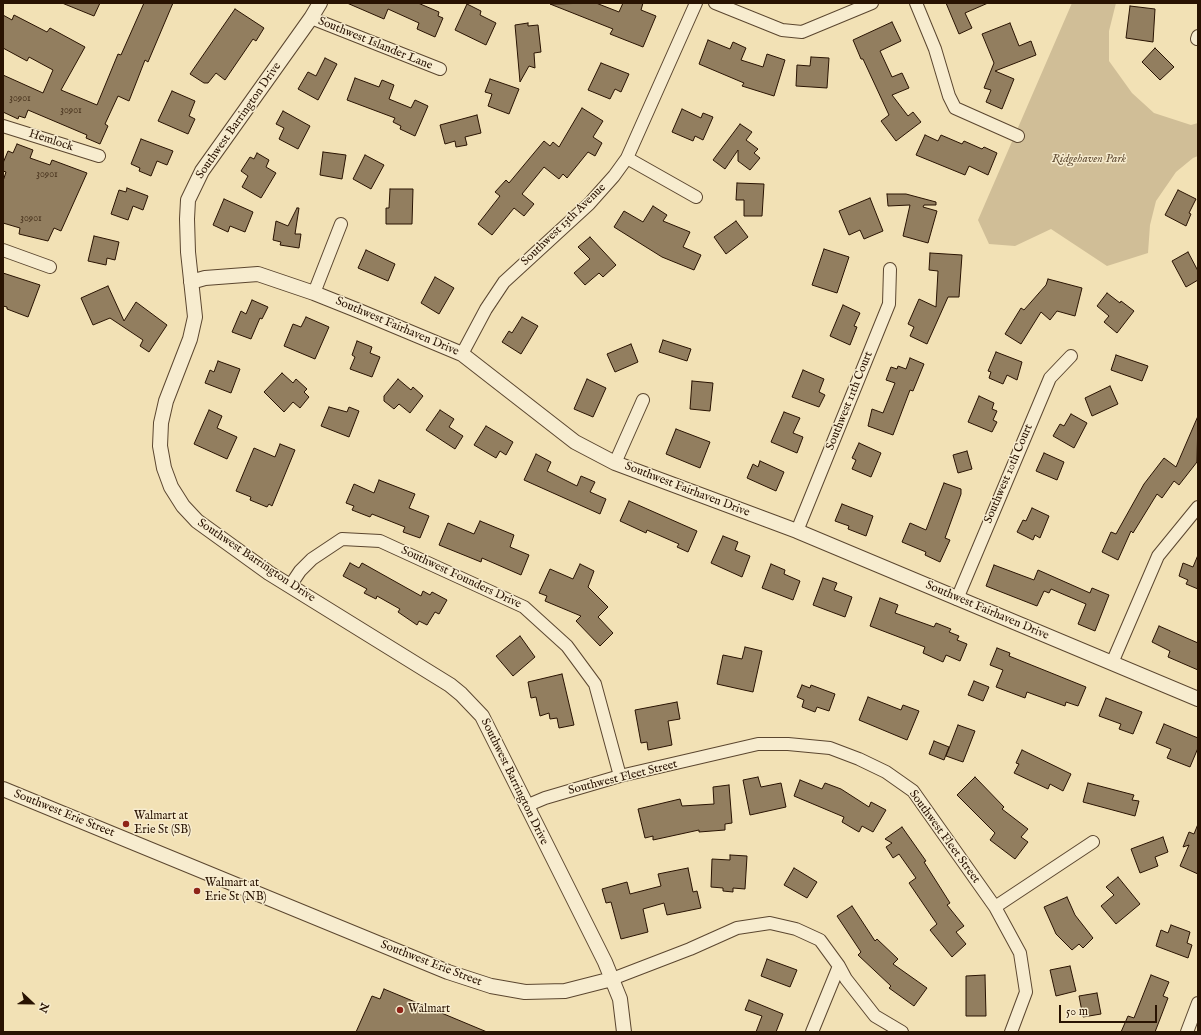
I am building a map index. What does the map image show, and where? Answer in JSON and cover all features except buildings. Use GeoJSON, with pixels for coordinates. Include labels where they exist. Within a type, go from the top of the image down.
{"type":"FeatureCollection","features":[{"type":"Feature","properties":{"kind":"street","name":"Southwest Barrington Drive"},"geometry":{"type":"LineString","coordinates":[[320,3],[194,185],[188,200],[187,219],[195,317],[190,339],[166,401],[161,423],[160,446],[164,468],[171,487],[179,500],[197,522],[290,586],[450,685],[482,716],[612,979],[620,999],[624,1032]]}},
{"type":"Feature","properties":{"kind":"street","name":"Southwest 13th Avenue"},"geometry":{"type":"LineString","coordinates":[[462,354],[486,309],[504,282],[589,204],[614,176],[627,158],[696,3]]}},
{"type":"Feature","properties":{"kind":"street"},"geometry":{"type":"LineString","coordinates":[[715,3],[782,30],[802,32],[872,3]]}},
{"type":"Feature","properties":{"kind":"street"},"geometry":{"type":"LineString","coordinates":[[916,3],[936,49],[949,96],[955,108],[1018,136]]}},
{"type":"Feature","properties":{"kind":"street","name":"Southwest Islander Lane"},"geometry":{"type":"LineString","coordinates":[[311,18],[440,69]]}},
{"type":"Feature","properties":{"kind":"street","name":"Hemlock"},"geometry":{"type":"LineString","coordinates":[[3,126],[99,156]]}},
{"type":"Feature","properties":{"kind":"street"},"geometry":{"type":"LineString","coordinates":[[627,158],[696,197]]}},
{"type":"Feature","properties":{"kind":"street"},"geometry":{"type":"LineString","coordinates":[[314,293],[341,224]]}},
{"type":"Feature","properties":{"kind":"street"},"geometry":{"type":"LineString","coordinates":[[3,250],[50,267]]}},
{"type":"Feature","properties":{"kind":"street","name":"Southwest 11th Court"},"geometry":{"type":"LineString","coordinates":[[797,532],[889,304],[890,269]]}},
{"type":"Feature","properties":{"kind":"street","name":"Southwest Fairhaven Drive"},"geometry":{"type":"LineString","coordinates":[[191,282],[206,278],[258,274],[314,293],[462,354],[575,442],[615,463],[797,532],[1198,699]]}},
{"type":"Feature","properties":{"kind":"street","name":"Southwest 10th Court"},"geometry":{"type":"LineString","coordinates":[[957,599],[1050,378],[1071,356]]}},
{"type":"Feature","properties":{"kind":"street"},"geometry":{"type":"LineString","coordinates":[[615,463],[642,400]]}},
{"type":"Feature","properties":{"kind":"street"},"geometry":{"type":"LineString","coordinates":[[1112,663],[1158,556],[1198,507]]}},
{"type":"Feature","properties":{"kind":"street","name":"Southwest Founders Drive"},"geometry":{"type":"LineString","coordinates":[[290,586],[300,571],[312,559],[342,539],[380,541],[524,607],[566,646],[595,684],[620,776]]}},
{"type":"Feature","properties":{"kind":"street","name":"Southwest Fleet Street"},"geometry":{"type":"LineString","coordinates":[[526,806],[545,798],[620,776],[758,744],[788,744],[830,748],[886,772],[913,791],[995,907],[1020,953],[1026,992],[1011,1032]]}},
{"type":"Feature","properties":{"kind":"street","name":"Southwest Erie Street"},"geometry":{"type":"LineString","coordinates":[[3,788],[448,972],[491,986],[525,992],[565,991],[612,979],[690,949],[737,928],[770,923],[796,929],[820,940],[839,966],[846,980],[875,1016],[902,1032]]}},
{"type":"Feature","properties":{"kind":"street"},"geometry":{"type":"LineString","coordinates":[[995,907],[1094,842]]}},
{"type":"Feature","properties":{"kind":"street"},"geometry":{"type":"LineString","coordinates":[[812,1032],[839,966]]}},
{"type":"Feature","properties":{"kind":"street"},"geometry":{"type":"LineString","coordinates":[[1187,1032],[1198,1003]]}},
{"type":"Feature","properties":{"kind":"green space","name":"Ridgehaven Park"},"geometry":{"type":"Polygon","coordinates":[[[1072,3],[1116,3],[1109,31],[1109,61],[1132,93],[1154,113],[1191,125],[1198,123],[1198,156],[1193,158],[1176,172],[1156,201],[1150,225],[1148,253],[1107,266],[1051,229],[1015,246],[989,244],[978,220],[1072,3]]]}},
{"type":"Feature","properties":{"kind":"place","name":"Walmart at Erie St (SB)"},"geometry":{"type":"Point","coordinates":[126,824]}},
{"type":"Feature","properties":{"kind":"place","name":"Walmart at Erie St (NB)"},"geometry":{"type":"Point","coordinates":[197,891]}},
{"type":"Feature","properties":{"kind":"place","name":"Walmart"},"geometry":{"type":"Point","coordinates":[400,1010]}}]}
